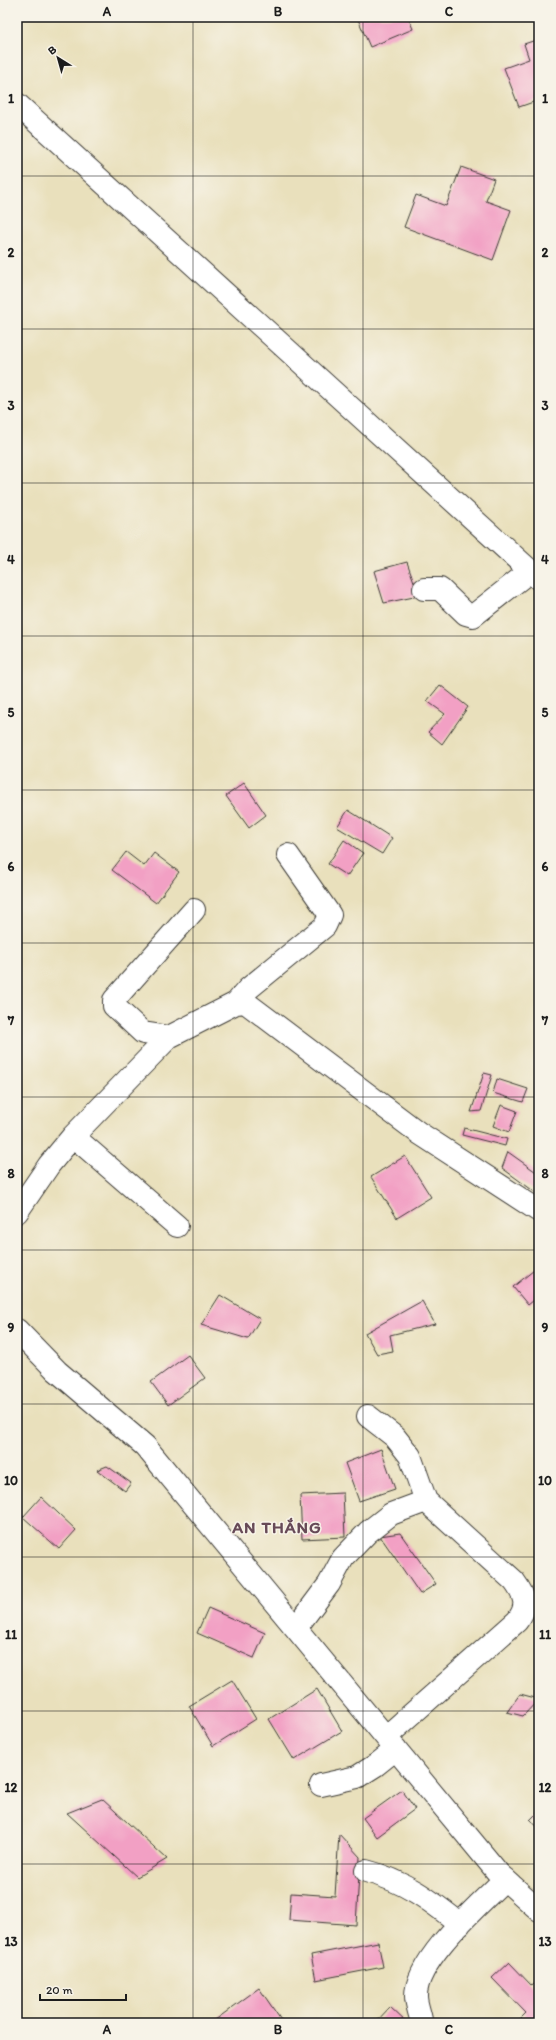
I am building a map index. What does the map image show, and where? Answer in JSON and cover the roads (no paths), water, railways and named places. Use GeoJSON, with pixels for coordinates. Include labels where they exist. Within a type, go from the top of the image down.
{"type":"FeatureCollection","features":[{"type":"Feature","properties":{"kind":"street"},"geometry":{"type":"LineString","coordinates":[[17,104],[534,575],[473,616],[466,614],[440,589],[424,589]]}},
{"type":"Feature","properties":{"kind":"street"},"geometry":{"type":"LineString","coordinates":[[236,1003],[248,989],[325,926],[330,915],[288,855]]}},
{"type":"Feature","properties":{"kind":"street"},"geometry":{"type":"LineString","coordinates":[[169,1037],[143,1033],[120,1013],[114,1006],[114,1000],[194,910]]}},
{"type":"Feature","properties":{"kind":"street"},"geometry":{"type":"LineString","coordinates":[[17,1212],[73,1136],[169,1037],[236,1003],[245,1002],[419,1133],[539,1211]]}},
{"type":"Feature","properties":{"kind":"street"},"geometry":{"type":"LineString","coordinates":[[73,1136],[177,1226]]}},
{"type":"Feature","properties":{"kind":"street"},"geometry":{"type":"LineString","coordinates":[[17,1330],[57,1371],[145,1446],[505,1879],[539,1910]]}},
{"type":"Feature","properties":{"kind":"street"},"geometry":{"type":"LineString","coordinates":[[321,1785],[357,1777],[376,1765],[391,1743],[517,1621],[523,1614],[525,1605],[522,1593],[514,1581],[426,1501],[410,1456],[395,1437],[368,1416]]}},
{"type":"Feature","properties":{"kind":"street"},"geometry":{"type":"LineString","coordinates":[[296,1628],[329,1584],[344,1558],[368,1532],[391,1514],[426,1501]]}},
{"type":"Feature","properties":{"kind":"street"},"geometry":{"type":"LineString","coordinates":[[366,1871],[387,1876],[410,1887],[460,1924]]}},
{"type":"Feature","properties":{"kind":"street"},"geometry":{"type":"LineString","coordinates":[[421,2020],[416,1997],[418,1981],[428,1962],[460,1924],[505,1879]]}},
{"type":"Feature","properties":{"kind":"district","name":"AN THẮNG"},"geometry":{"type":"Point","coordinates":[277,1527]}}]}
